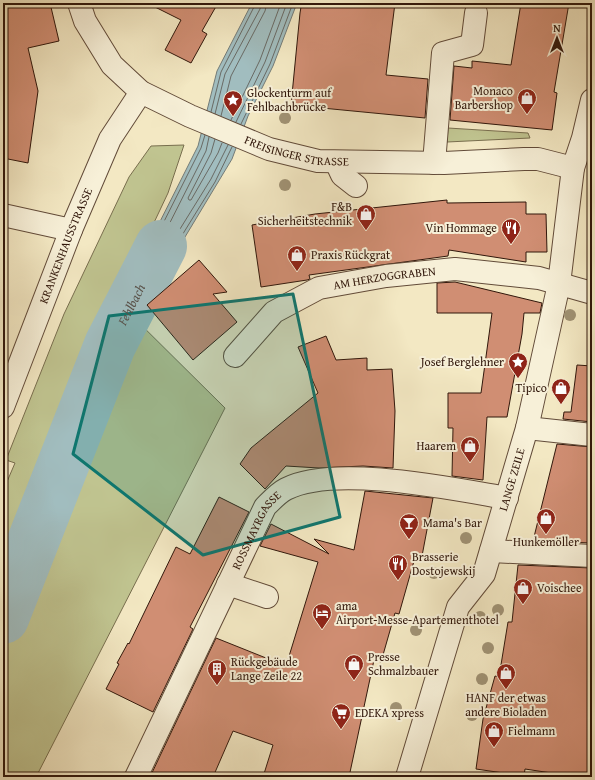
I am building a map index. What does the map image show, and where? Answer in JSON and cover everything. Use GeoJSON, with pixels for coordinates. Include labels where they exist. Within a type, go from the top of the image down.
{"type":"FeatureCollection","features":[{"type":"Feature","properties":{"kind":"street","name":"FREISINGER STRASSE"},"geometry":{"type":"LineString","coordinates":[[79,3],[85,21],[112,65],[141,92],[190,116],[268,149],[324,166],[434,163],[524,158],[572,168]]}},
{"type":"Feature","properties":{"kind":"street"},"geometry":{"type":"LineString","coordinates":[[434,163],[442,53],[472,45],[476,13]]}},
{"type":"Feature","properties":{"kind":"street","name":"KRANKENHAUSSTRASSE"},"geometry":{"type":"LineString","coordinates":[[3,407],[71,230],[110,139],[141,92]]}},
{"type":"Feature","properties":{"kind":"street","name":"LANGE ZEILE"},"geometry":{"type":"LineString","coordinates":[[407,777],[458,607],[484,574],[527,428],[559,284],[572,168],[588,139],[592,100]]}},
{"type":"Feature","properties":{"kind":"street"},"geometry":{"type":"LineString","coordinates":[[324,166],[342,175],[356,186]]}},
{"type":"Feature","properties":{"kind":"street"},"geometry":{"type":"LineString","coordinates":[[3,215],[71,230]]}},
{"type":"Feature","properties":{"kind":"street","name":"AM HERZOGGRABEN"},"geometry":{"type":"LineString","coordinates":[[235,356],[274,312],[319,288],[386,276],[455,269],[540,278],[592,293]]}},
{"type":"Feature","properties":{"kind":"street"},"geometry":{"type":"LineString","coordinates":[[527,428],[592,435]]}},
{"type":"Feature","properties":{"kind":"street","name":"ROSSMAYRGASSE"},"geometry":{"type":"LineString","coordinates":[[136,777],[265,507],[286,490],[309,481],[365,478],[507,498]]}},
{"type":"Feature","properties":{"kind":"street"},"geometry":{"type":"LineString","coordinates":[[491,551],[592,556]]}},
{"type":"Feature","properties":{"kind":"street"},"geometry":{"type":"LineString","coordinates":[[228,584],[267,597]]}},
{"type":"Feature","properties":{"kind":"highlighted area"},"geometry":{"type":"Polygon","coordinates":[[[293,294],[340,517],[203,555],[73,454],[109,316],[293,294]]]}},
{"type":"Feature","properties":{"kind":"green space"},"geometry":{"type":"Polygon","coordinates":[[[448,128],[528,133],[530,138],[447,142],[448,128]]]}},
{"type":"Feature","properties":{"kind":"green space"},"geometry":{"type":"Polygon","coordinates":[[[184,145],[168,193],[117,301],[225,408],[36,777],[3,777],[3,483],[6,484],[15,463],[6,460],[64,314],[129,177],[151,146],[184,145]]]}},
{"type":"Feature","properties":{"kind":"water"},"geometry":{"type":"Polygon","coordinates":[[[252,3],[297,3],[273,66],[248,116],[232,159],[138,315],[120,301],[198,146],[217,71],[252,3]]]}},
{"type":"Feature","properties":{"kind":"building"},"geometry":{"type":"Polygon","coordinates":[[[24,3],[50,3],[59,41],[28,48],[38,91],[28,163],[3,158],[3,8],[24,3]]]}},
{"type":"Feature","properties":{"kind":"building"},"geometry":{"type":"Polygon","coordinates":[[[147,3],[218,3],[202,31],[207,34],[191,63],[165,50],[181,20],[147,3]]]}},
{"type":"Feature","properties":{"kind":"building"},"geometry":{"type":"Polygon","coordinates":[[[310,3],[395,3],[386,75],[428,79],[425,118],[291,105],[301,7],[310,3]]]}},
{"type":"Feature","properties":{"kind":"building"},"geometry":{"type":"Polygon","coordinates":[[[521,3],[569,3],[554,92],[557,93],[552,130],[450,120],[454,66],[472,68],[472,61],[511,65],[521,3]]]}},
{"type":"Feature","properties":{"kind":"building"},"geometry":{"type":"Polygon","coordinates":[[[447,200],[447,203],[526,202],[526,214],[546,214],[547,252],[526,252],[526,262],[449,250],[448,256],[309,275],[310,279],[307,280],[261,287],[252,225],[315,214],[447,200]]]}},
{"type":"Feature","properties":{"kind":"building"},"geometry":{"type":"Polygon","coordinates":[[[199,260],[227,292],[213,294],[237,322],[193,360],[147,305],[199,260]]]}},
{"type":"Feature","properties":{"kind":"building"},"geometry":{"type":"Polygon","coordinates":[[[455,282],[542,303],[540,313],[524,313],[522,334],[507,417],[487,417],[483,480],[452,476],[453,428],[448,428],[448,393],[481,393],[492,313],[437,313],[437,283],[455,282]]]}},
{"type":"Feature","properties":{"kind":"building"},"geometry":{"type":"Polygon","coordinates":[[[326,336],[336,360],[367,358],[367,370],[392,369],[395,411],[393,468],[363,466],[319,468],[286,466],[265,489],[240,464],[251,448],[318,393],[298,347],[326,336]]]}},
{"type":"Feature","properties":{"kind":"building"},"geometry":{"type":"Polygon","coordinates":[[[577,365],[592,366],[592,422],[563,419],[564,412],[571,412],[577,365]]]}},
{"type":"Feature","properties":{"kind":"building"},"geometry":{"type":"Polygon","coordinates":[[[557,444],[592,447],[592,543],[533,541],[557,444]]]}},
{"type":"Feature","properties":{"kind":"building"},"geometry":{"type":"Polygon","coordinates":[[[365,491],[433,498],[422,556],[416,554],[399,614],[395,613],[381,662],[374,660],[349,777],[263,777],[273,745],[233,731],[213,777],[150,777],[216,638],[286,666],[318,562],[260,546],[271,524],[329,554],[314,539],[354,550],[365,491]]]}},
{"type":"Feature","properties":{"kind":"building"},"geometry":{"type":"Polygon","coordinates":[[[219,497],[249,512],[190,627],[193,629],[153,712],[106,689],[119,664],[117,663],[128,643],[129,644],[176,547],[190,554],[219,497]]]}},
{"type":"Feature","properties":{"kind":"building"},"geometry":{"type":"Polygon","coordinates":[[[518,565],[592,568],[592,777],[578,777],[525,769],[524,776],[476,769],[483,719],[495,676],[499,677],[508,622],[512,622],[518,565]]]}},
{"type":"Feature","properties":{"kind":"waterway","name":"Fehlbach"},"geometry":{"type":"LineString","coordinates":[[3,618],[110,345],[161,246]]}},
{"type":"Feature","properties":{"kind":"place","name":"Monaco Barbershop"},"geometry":{"type":"Point","coordinates":[527,115]}},
{"type":"Feature","properties":{"kind":"place","name":"Glockenturm auf Fehlbachbrücke"},"geometry":{"type":"Point","coordinates":[233,117]}},
{"type":"Feature","properties":{"kind":"place","name":"F&B Sicherheitstechnik"},"geometry":{"type":"Point","coordinates":[366,231]}},
{"type":"Feature","properties":{"kind":"place","name":"Vin Hommage"},"geometry":{"type":"Point","coordinates":[511,245]}},
{"type":"Feature","properties":{"kind":"place","name":"Praxis Rückgrat"},"geometry":{"type":"Point","coordinates":[297,272]}},
{"type":"Feature","properties":{"kind":"place","name":"Josef Berglehner"},"geometry":{"type":"Point","coordinates":[518,379]}},
{"type":"Feature","properties":{"kind":"place","name":"Tipico"},"geometry":{"type":"Point","coordinates":[561,405]}},
{"type":"Feature","properties":{"kind":"place","name":"Haarem"},"geometry":{"type":"Point","coordinates":[470,463]}},
{"type":"Feature","properties":{"kind":"place","name":"Hunkemöller"},"geometry":{"type":"Point","coordinates":[546,535]}},
{"type":"Feature","properties":{"kind":"place","name":"Mama's Bar"},"geometry":{"type":"Point","coordinates":[409,540]}},
{"type":"Feature","properties":{"kind":"place","name":"Brasserie Dostojewskij"},"geometry":{"type":"Point","coordinates":[398,581]}},
{"type":"Feature","properties":{"kind":"place","name":"Voischee"},"geometry":{"type":"Point","coordinates":[523,605]}},
{"type":"Feature","properties":{"kind":"place","name":"ama Airport-Messe-Apartementhotel"},"geometry":{"type":"Point","coordinates":[322,630]}},
{"type":"Feature","properties":{"kind":"place","name":"Presse Schmalzbauer"},"geometry":{"type":"Point","coordinates":[354,681]}},
{"type":"Feature","properties":{"kind":"place","name":"Rückgebäude Lange Zeile 22"},"geometry":{"type":"Point","coordinates":[217,686]}},
{"type":"Feature","properties":{"kind":"place","name":"HANF der etwas andere Bioladen"},"geometry":{"type":"Point","coordinates":[506,690]}},
{"type":"Feature","properties":{"kind":"place","name":"EDEKA xpress"},"geometry":{"type":"Point","coordinates":[341,730]}},
{"type":"Feature","properties":{"kind":"place","name":"Fielmann"},"geometry":{"type":"Point","coordinates":[494,748]}}]}
